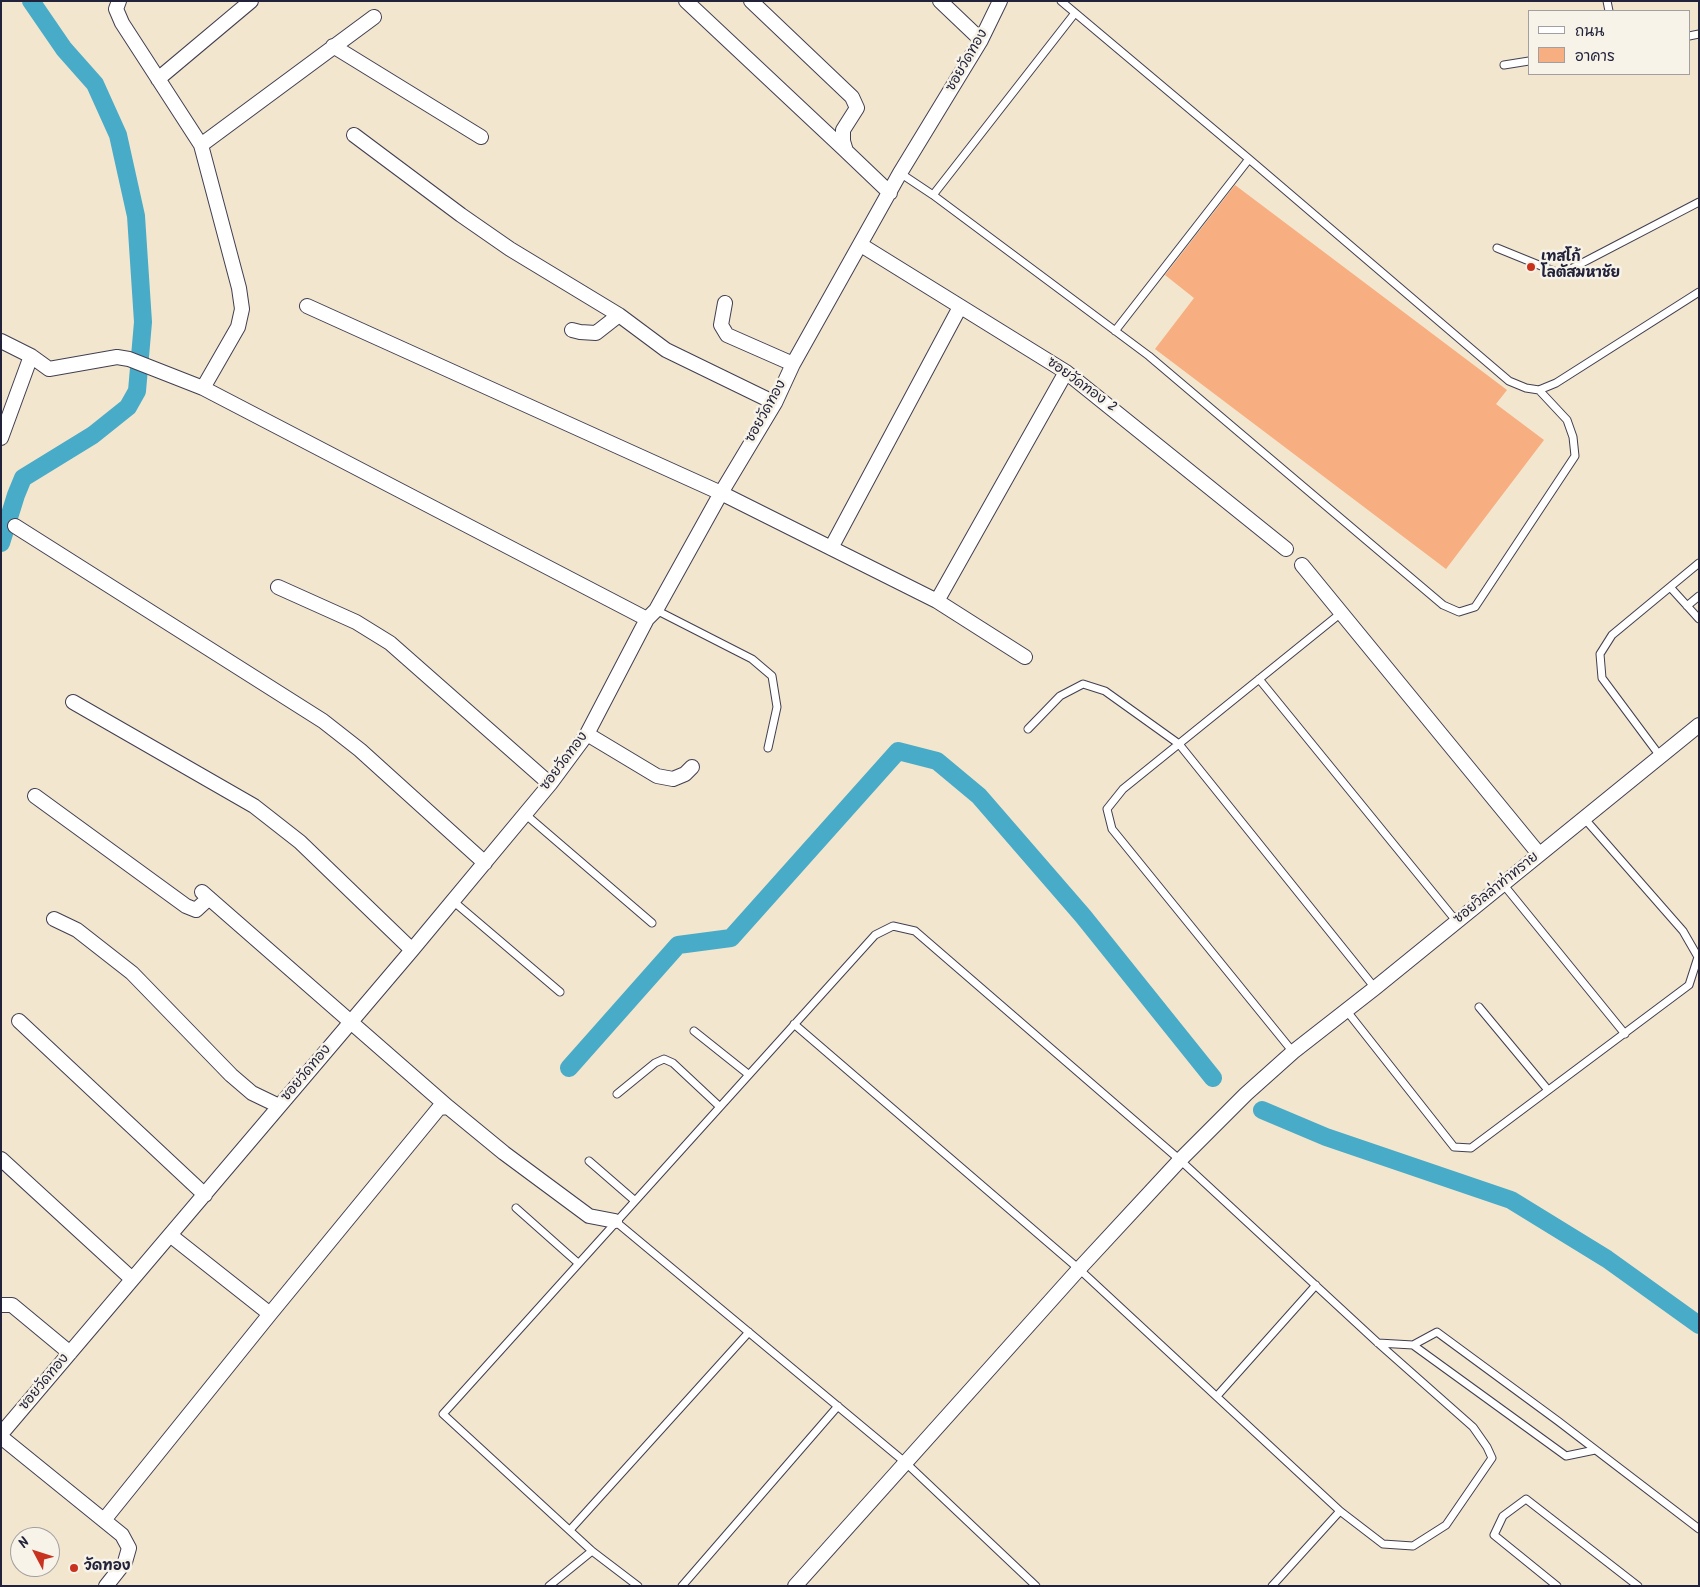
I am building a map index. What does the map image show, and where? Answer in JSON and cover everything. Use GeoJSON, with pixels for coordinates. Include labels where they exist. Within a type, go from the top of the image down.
{"type":"FeatureCollection","features":[{"type":"Feature","properties":{"kind":"street"},"geometry":{"type":"LineString","coordinates":[[119,1],[116,9],[122,23],[201,145],[239,288],[242,309],[238,327],[203,388]]}},
{"type":"Feature","properties":{"kind":"street"},"geometry":{"type":"LineString","coordinates":[[158,79],[251,1]]}},
{"type":"Feature","properties":{"kind":"street"},"geometry":{"type":"LineString","coordinates":[[686,1],[890,193]]}},
{"type":"Feature","properties":{"kind":"street"},"geometry":{"type":"LineString","coordinates":[[751,1],[852,98],[857,108],[843,130],[843,141],[846,151]]}},
{"type":"Feature","properties":{"kind":"street"},"geometry":{"type":"LineString","coordinates":[[940,1],[981,40]]}},
{"type":"Feature","properties":{"kind":"street","name":"ซอยวัดทอง"},"geometry":{"type":"LineString","coordinates":[[1,1436],[485,863],[550,784],[587,734],[652,615],[774,403],[793,364],[900,173],[981,40],[1000,1]]}},
{"type":"Feature","properties":{"kind":"street"},"geometry":{"type":"LineString","coordinates":[[201,145],[374,17]]}},
{"type":"Feature","properties":{"kind":"street"},"geometry":{"type":"LineString","coordinates":[[333,46],[481,137]]}},
{"type":"Feature","properties":{"kind":"street"},"geometry":{"type":"LineString","coordinates":[[354,135],[434,196],[510,249],[618,315],[666,350],[774,403]]}},
{"type":"Feature","properties":{"kind":"street","name":"ซอยวัดทอง 2"},"geometry":{"type":"LineString","coordinates":[[861,245],[1066,372],[1286,549]]}},
{"type":"Feature","properties":{"kind":"street"},"geometry":{"type":"LineString","coordinates":[[725,303],[721,325],[727,335],[793,364]]}},
{"type":"Feature","properties":{"kind":"street"},"geometry":{"type":"LineString","coordinates":[[307,306],[721,493],[937,601],[1025,657]]}},
{"type":"Feature","properties":{"kind":"street"},"geometry":{"type":"LineString","coordinates":[[831,548],[960,307]]}},
{"type":"Feature","properties":{"kind":"street"},"geometry":{"type":"LineString","coordinates":[[572,330],[596,333],[618,315]]}},
{"type":"Feature","properties":{"kind":"street"},"geometry":{"type":"LineString","coordinates":[[1,341],[31,356],[49,369],[107,357],[116,357],[129,359],[203,388],[652,615]]}},
{"type":"Feature","properties":{"kind":"street"},"geometry":{"type":"LineString","coordinates":[[1,438],[6,407],[31,356]]}},
{"type":"Feature","properties":{"kind":"street"},"geometry":{"type":"LineString","coordinates":[[937,601],[1066,372]]}},
{"type":"Feature","properties":{"kind":"street"},"geometry":{"type":"LineString","coordinates":[[15,526],[323,721],[360,750],[485,863]]}},
{"type":"Feature","properties":{"kind":"street"},"geometry":{"type":"LineString","coordinates":[[1302,565],[1540,854]]}},
{"type":"Feature","properties":{"kind":"street"},"geometry":{"type":"LineString","coordinates":[[278,587],[356,622],[390,643],[550,784]]}},
{"type":"Feature","properties":{"kind":"street"},"geometry":{"type":"LineString","coordinates":[[72,702],[254,806],[300,842],[412,950]]}},
{"type":"Feature","properties":{"kind":"street","name":"ซอยวิลล่าท่าทราย"},"geometry":{"type":"LineString","coordinates":[[795,1586],[1079,1269],[1180,1160],[1246,1094],[1293,1052],[1375,988],[1699,725]]}},
{"type":"Feature","properties":{"kind":"street"},"geometry":{"type":"LineString","coordinates":[[587,734],[657,776],[673,778],[685,774],[692,767]]}},
{"type":"Feature","properties":{"kind":"street"},"geometry":{"type":"LineString","coordinates":[[35,796],[186,906],[196,910],[206,895],[448,1107],[504,1153],[589,1216],[615,1221]]}},
{"type":"Feature","properties":{"kind":"street"},"geometry":{"type":"LineString","coordinates":[[54,919],[77,930],[132,973],[231,1075],[252,1093],[280,1106]]}},
{"type":"Feature","properties":{"kind":"street"},"geometry":{"type":"LineString","coordinates":[[19,1021],[205,1195]]}},
{"type":"Feature","properties":{"kind":"street"},"geometry":{"type":"LineString","coordinates":[[104,1520],[439,1108],[448,1107]]}},
{"type":"Feature","properties":{"kind":"street"},"geometry":{"type":"LineString","coordinates":[[1,1159],[132,1279]]}},
{"type":"Feature","properties":{"kind":"street"},"geometry":{"type":"LineString","coordinates":[[170,1235],[270,1314]]}},
{"type":"Feature","properties":{"kind":"street"},"geometry":{"type":"LineString","coordinates":[[1,1305],[12,1305],[70,1353]]}},
{"type":"Feature","properties":{"kind":"street"},"geometry":{"type":"LineString","coordinates":[[1,1436],[122,1535],[129,1548],[125,1562],[106,1586]]}},
{"type":"Feature","properties":{"kind":"lane"},"geometry":{"type":"LineString","coordinates":[[1061,1],[1249,158],[1509,381],[1526,388],[1539,390],[1556,383],[1699,292]]}},
{"type":"Feature","properties":{"kind":"lane"},"geometry":{"type":"LineString","coordinates":[[933,195],[1075,13]]}},
{"type":"Feature","properties":{"kind":"lane"},"geometry":{"type":"LineString","coordinates":[[1504,65],[1528,61]]}},
{"type":"Feature","properties":{"kind":"lane"},"geometry":{"type":"LineString","coordinates":[[1115,331],[1249,158]]}},
{"type":"Feature","properties":{"kind":"lane"},"geometry":{"type":"LineString","coordinates":[[900,173],[933,195],[1149,356],[1443,605],[1459,612],[1475,607],[1575,456],[1574,437],[1567,420],[1539,390]]}},
{"type":"Feature","properties":{"kind":"lane"},"geometry":{"type":"LineString","coordinates":[[1497,248],[1561,274],[1699,202]]}},
{"type":"Feature","properties":{"kind":"lane"},"geometry":{"type":"LineString","coordinates":[[1660,756],[1602,678],[1600,654],[1612,635],[1699,563]]}},
{"type":"Feature","properties":{"kind":"lane"},"geometry":{"type":"LineString","coordinates":[[1670,587],[1699,619]]}},
{"type":"Feature","properties":{"kind":"lane"},"geometry":{"type":"LineString","coordinates":[[1687,606],[1699,596]]}},
{"type":"Feature","properties":{"kind":"lane"},"geometry":{"type":"LineString","coordinates":[[1293,1052],[1112,829],[1107,809],[1123,789],[1341,613]]}},
{"type":"Feature","properties":{"kind":"lane"},"geometry":{"type":"LineString","coordinates":[[652,615],[752,659],[772,676],[777,707],[768,748]]}},
{"type":"Feature","properties":{"kind":"lane"},"geometry":{"type":"LineString","coordinates":[[1259,679],[1456,922]]}},
{"type":"Feature","properties":{"kind":"lane"},"geometry":{"type":"LineString","coordinates":[[1028,729],[1060,696],[1083,684],[1105,691],[1180,744],[1375,988]]}},
{"type":"Feature","properties":{"kind":"lane"},"geometry":{"type":"LineString","coordinates":[[524,814],[652,924]]}},
{"type":"Feature","properties":{"kind":"lane"},"geometry":{"type":"LineString","coordinates":[[1346,1010],[1454,1147],[1471,1148],[1689,985],[1698,957],[1683,931],[1584,818]]}},
{"type":"Feature","properties":{"kind":"lane"},"geometry":{"type":"LineString","coordinates":[[1503,884],[1625,1034]]}},
{"type":"Feature","properties":{"kind":"lane"},"geometry":{"type":"LineString","coordinates":[[453,900],[560,992]]}},
{"type":"Feature","properties":{"kind":"lane"},"geometry":{"type":"LineString","coordinates":[[638,1586],[592,1550],[443,1414],[615,1221],[748,1074],[875,935],[893,926],[915,931],[1180,1160],[1378,1343],[1473,1427],[1492,1458],[1446,1525],[1413,1546],[1383,1544],[1340,1510],[1079,1269],[794,1024]]}},
{"type":"Feature","properties":{"kind":"lane"},"geometry":{"type":"LineString","coordinates":[[1479,1008],[1548,1090]]}},
{"type":"Feature","properties":{"kind":"lane"},"geometry":{"type":"LineString","coordinates":[[694,1030],[748,1074]]}},
{"type":"Feature","properties":{"kind":"lane"},"geometry":{"type":"LineString","coordinates":[[617,1094],[655,1063],[664,1060],[673,1062],[719,1106]]}},
{"type":"Feature","properties":{"kind":"lane"},"geometry":{"type":"LineString","coordinates":[[589,1161],[634,1200]]}},
{"type":"Feature","properties":{"kind":"lane"},"geometry":{"type":"LineString","coordinates":[[516,1208],[578,1263]]}},
{"type":"Feature","properties":{"kind":"lane"},"geometry":{"type":"LineString","coordinates":[[615,1221],[906,1463],[1036,1586]]}},
{"type":"Feature","properties":{"kind":"lane"},"geometry":{"type":"LineString","coordinates":[[1216,1396],[1316,1285]]}},
{"type":"Feature","properties":{"kind":"lane"},"geometry":{"type":"LineString","coordinates":[[570,1530],[749,1332]]}},
{"type":"Feature","properties":{"kind":"lane"},"geometry":{"type":"LineString","coordinates":[[1378,1343],[1414,1345],[1437,1332],[1558,1421],[1699,1529]]}},
{"type":"Feature","properties":{"kind":"lane"},"geometry":{"type":"LineString","coordinates":[[1414,1345],[1566,1456],[1595,1450]]}},
{"type":"Feature","properties":{"kind":"lane"},"geometry":{"type":"LineString","coordinates":[[682,1586],[838,1406]]}},
{"type":"Feature","properties":{"kind":"lane"},"geometry":{"type":"LineString","coordinates":[[1557,1586],[1494,1535],[1503,1516],[1526,1499],[1638,1586]]}},
{"type":"Feature","properties":{"kind":"lane"},"geometry":{"type":"LineString","coordinates":[[1272,1586],[1340,1510]]}},
{"type":"Feature","properties":{"kind":"lane"},"geometry":{"type":"LineString","coordinates":[[549,1586],[592,1550]]}},
{"type":"Feature","properties":{"kind":"building"},"geometry":{"type":"Polygon","coordinates":[[[1235,185],[1507,390],[1496,404],[1544,440],[1446,569],[1155,349],[1194,298],[1165,275],[1235,185]]]}},
{"type":"Feature","properties":{"kind":"waterway"},"geometry":{"type":"LineString","coordinates":[[1,543],[23,478],[93,435],[128,407],[137,391],[143,322],[136,216],[118,135],[95,84],[64,49],[31,1]]}},
{"type":"Feature","properties":{"kind":"waterway"},"geometry":{"type":"LineString","coordinates":[[569,1068],[678,945],[731,938],[898,751],[937,761],[979,796],[1083,916],[1213,1078]]}},
{"type":"Feature","properties":{"kind":"waterway"},"geometry":{"type":"LineString","coordinates":[[1262,1110],[1326,1137],[1511,1200],[1607,1259],[1699,1325]]}},
{"type":"Feature","properties":{"kind":"place","name":"เทสโก้ โลตัสมหาชัย"},"geometry":{"type":"Point","coordinates":[1531,267]}},
{"type":"Feature","properties":{"kind":"place","name":"วัดทอง"},"geometry":{"type":"Point","coordinates":[74,1568]}}]}
